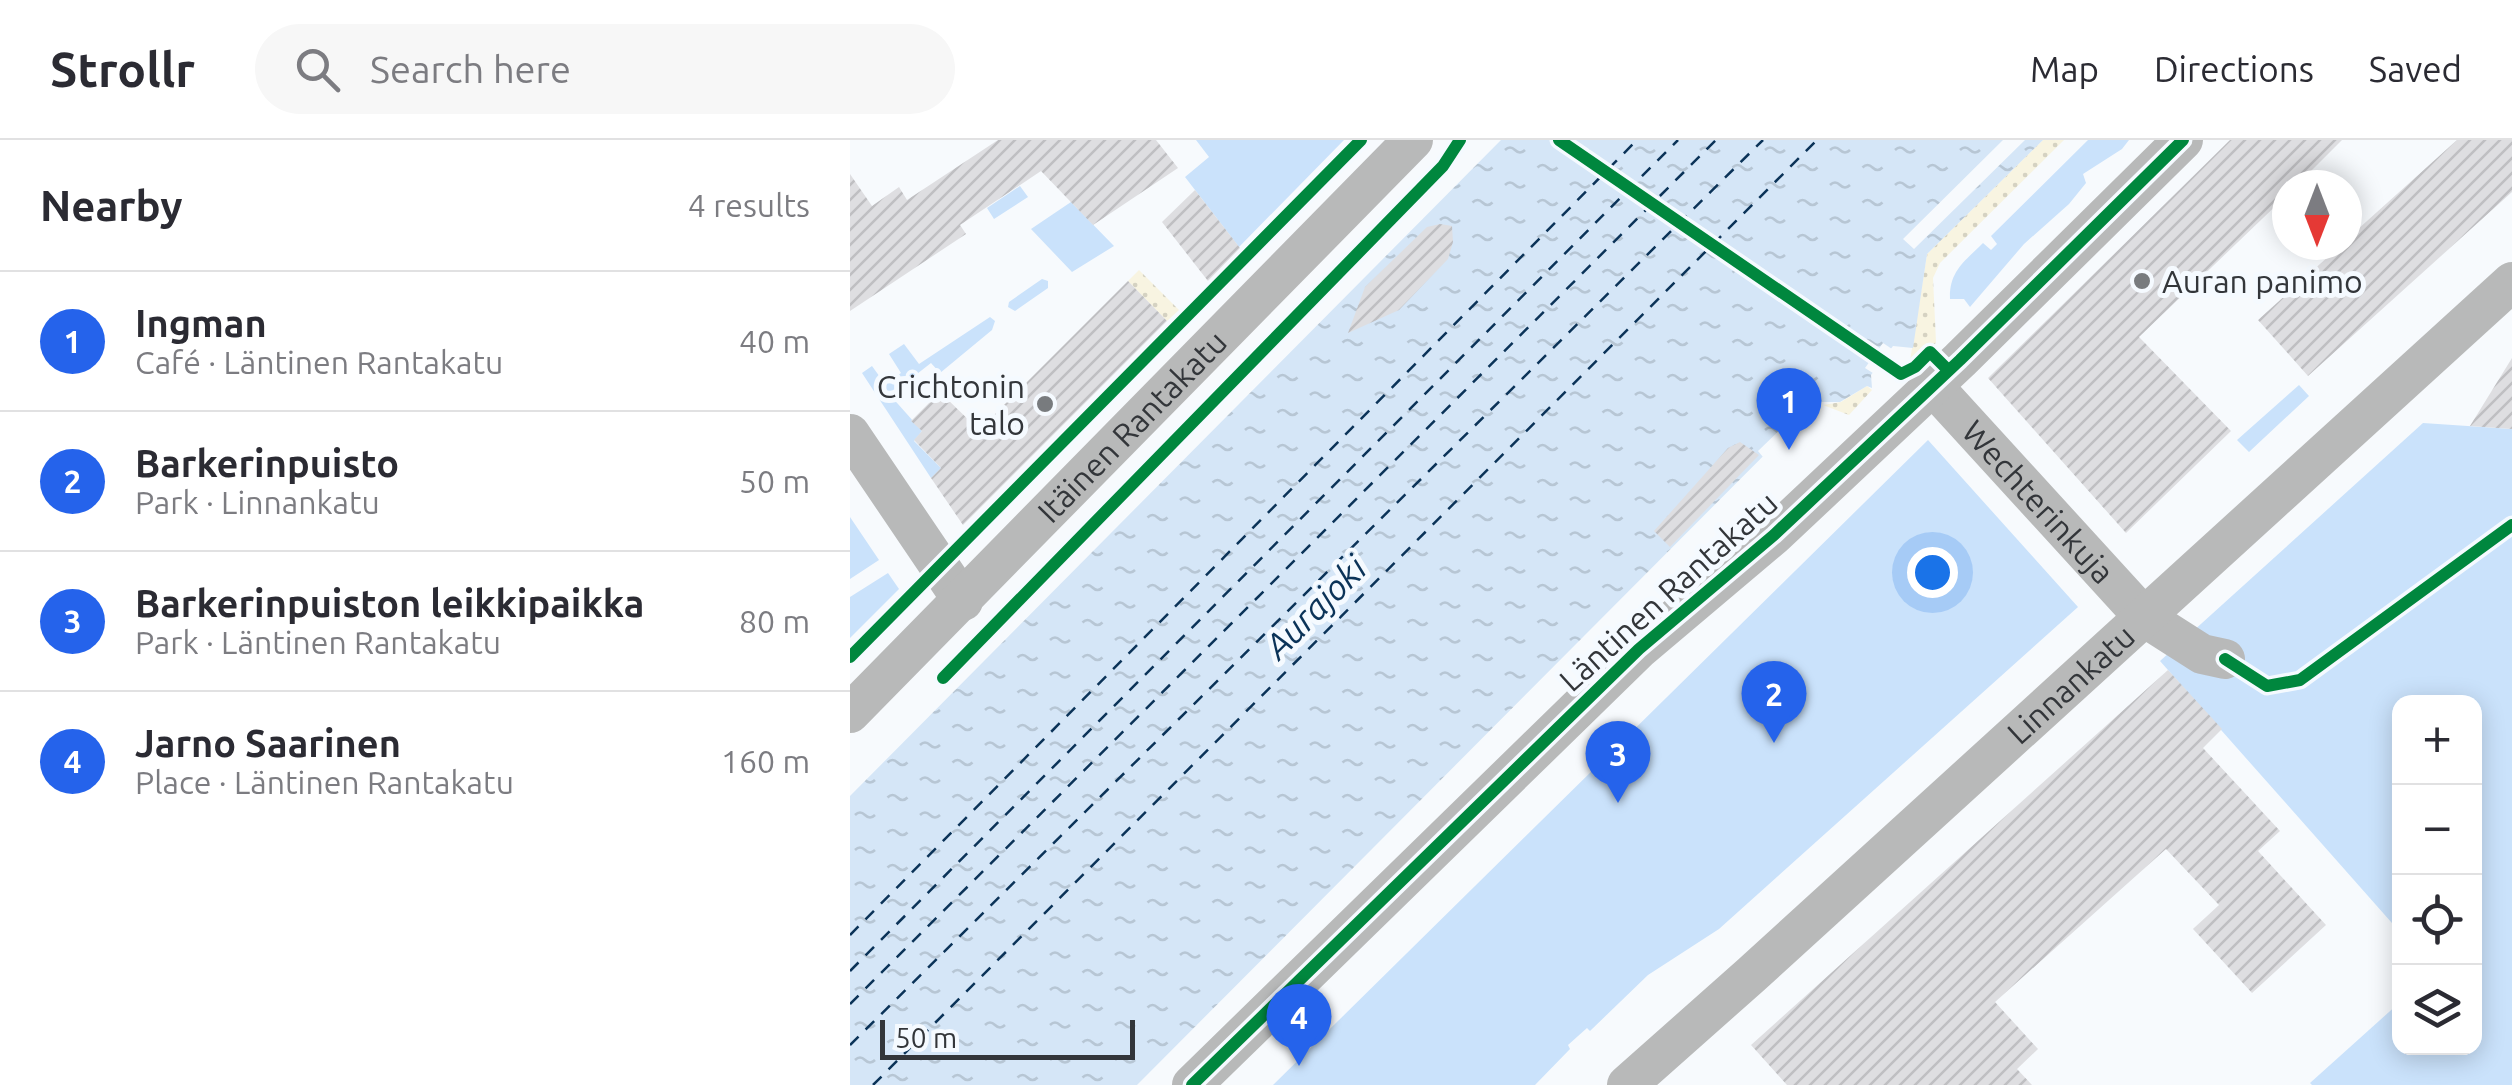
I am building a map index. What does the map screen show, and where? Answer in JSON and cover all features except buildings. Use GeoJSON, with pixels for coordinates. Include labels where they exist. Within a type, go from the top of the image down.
{"type":"FeatureCollection","features":[{"type":"Feature","properties":{"kind":"street","name":"Itäinen Rantakatu"},"geometry":{"type":"LineString","coordinates":[[850,713],[1414,140]]}},
{"type":"Feature","properties":{"kind":"street","name":"Läntinen Rantakatu"},"geometry":{"type":"LineString","coordinates":[[1192,1085],[1639,649],[1774,534],[2182,140]]}},
{"type":"Feature","properties":{"kind":"street","name":"Linnankatu"},"geometry":{"type":"LineString","coordinates":[[1627,1085],[2512,282]]}},
{"type":"Feature","properties":{"kind":"street","name":"Wechterinkuja"},"geometry":{"type":"LineString","coordinates":[[1932,385],[2144,617],[2202,654],[2225,659]]}},
{"type":"Feature","properties":{"kind":"street"},"geometry":{"type":"LineString","coordinates":[[850,434],[963,601]]}},
{"type":"Feature","properties":{"kind":"shaded area"},"geometry":{"type":"Polygon","coordinates":[[[1196,140],[1344,140],[1239,247],[1185,177],[1209,157],[1196,140]]]}},
{"type":"Feature","properties":{"kind":"shaded area"},"geometry":{"type":"Polygon","coordinates":[[[2088,140],[2129,140],[2122,149],[2083,174],[2086,183],[2069,204],[2024,244],[1970,307],[1964,299],[1950,299],[1952,281],[1964,261],[1983,243],[1991,250],[1997,244],[1991,236],[2088,140]]]}},
{"type":"Feature","properties":{"kind":"shaded area"},"geometry":{"type":"Polygon","coordinates":[[[1020,186],[1028,197],[994,219],[987,208],[1020,186]]]}},
{"type":"Feature","properties":{"kind":"shaded area"},"geometry":{"type":"Polygon","coordinates":[[[1071,202],[1114,246],[1072,272],[1031,229],[1071,202]]]}},
{"type":"Feature","properties":{"kind":"shaded area"},"geometry":{"type":"Polygon","coordinates":[[[1042,279],[1048,281],[1048,288],[1015,311],[1008,307],[1009,302],[1042,279]]]}},
{"type":"Feature","properties":{"kind":"shaded area"},"geometry":{"type":"Polygon","coordinates":[[[990,317],[995,321],[992,330],[940,373],[931,363],[890,395],[922,431],[914,441],[941,468],[931,478],[862,373],[872,366],[885,384],[901,373],[889,354],[904,344],[919,364],[990,317]]]}},
{"type":"Feature","properties":{"kind":"shaded area"},"geometry":{"type":"Polygon","coordinates":[[[2299,385],[2309,396],[2249,452],[2237,440],[2299,385]]]}},
{"type":"Feature","properties":{"kind":"shaded area"},"geometry":{"type":"Polygon","coordinates":[[[2423,423],[2512,429],[2512,1085],[2310,1083],[2392,1009],[2392,1055],[2482,1055],[2482,695],[2392,695],[2392,923],[2160,661],[2423,423]]]}},
{"type":"Feature","properties":{"kind":"shaded area"},"geometry":{"type":"Polygon","coordinates":[[[1928,440],[2078,607],[1719,929],[1648,975],[1590,1031],[1587,1028],[1535,1085],[1273,1085],[1928,440]]]}},
{"type":"Feature","properties":{"kind":"shaded area"},"geometry":{"type":"Polygon","coordinates":[[[850,517],[879,560],[850,579],[850,517]]]}},
{"type":"Feature","properties":{"kind":"shaded area"},"geometry":{"type":"Polygon","coordinates":[[[888,573],[899,589],[850,638],[850,597],[888,573]]]}},
{"type":"Feature","properties":{"kind":"sand"},"geometry":{"type":"Polygon","coordinates":[[[2043,140],[2064,140],[1940,263],[1933,278],[1936,342],[1910,361],[1927,254],[2043,140]]]}},
{"type":"Feature","properties":{"kind":"sand"},"geometry":{"type":"Polygon","coordinates":[[[1139,270],[1179,310],[1167,321],[1128,281],[1139,270]]]}},
{"type":"Feature","properties":{"kind":"sand"},"geometry":{"type":"Polygon","coordinates":[[[1867,386],[1872,390],[1849,415],[1823,405],[1841,402],[1867,386]]]}},
{"type":"Feature","properties":{"kind":"water","name":"Aurajoki"},"geometry":{"type":"Polygon","coordinates":[[[1501,140],[2043,140],[1927,254],[1913,348],[1893,346],[1871,375],[1872,388],[1867,386],[1840,402],[1817,402],[1137,1085],[850,1085],[850,796],[1501,140]]]}},
{"type":"Feature","properties":{"kind":"pier"},"geometry":{"type":"Polygon","coordinates":[[[2003,140],[2025,140],[1914,249],[1903,239],[2003,140]]]}},
{"type":"Feature","properties":{"kind":"pier"},"geometry":{"type":"Polygon","coordinates":[[[1883,343],[1895,351],[1876,375],[1865,368],[1883,343]]]}},
{"type":"Feature","properties":{"kind":"pier"},"geometry":{"type":"Polygon","coordinates":[[[1813,398],[1817,402],[1763,457],[1758,451],[1813,398]]]}},
{"type":"Feature","properties":{"kind":"ferry route"},"geometry":{"type":"LineString","coordinates":[[1559,140],[1874,356]]}},
{"type":"Feature","properties":{"kind":"ferry route"},"geometry":{"type":"LineString","coordinates":[[850,935],[1637,140]]}},
{"type":"Feature","properties":{"kind":"ferry route"},"geometry":{"type":"LineString","coordinates":[[850,971],[1678,140]]}},
{"type":"Feature","properties":{"kind":"ferry route"},"geometry":{"type":"LineString","coordinates":[[850,1004],[1716,140]]}},
{"type":"Feature","properties":{"kind":"ferry route"},"geometry":{"type":"LineString","coordinates":[[850,1045],[1763,140]]}},
{"type":"Feature","properties":{"kind":"ferry route"},"geometry":{"type":"LineString","coordinates":[[873,1085],[1817,140]]}},
{"type":"Feature","properties":{"kind":"cycle path"},"geometry":{"type":"LineString","coordinates":[[850,657],[1361,140]]}},
{"type":"Feature","properties":{"kind":"cycle path"},"geometry":{"type":"LineString","coordinates":[[943,678],[1443,166],[1460,140]]}},
{"type":"Feature","properties":{"kind":"cycle path"},"geometry":{"type":"LineString","coordinates":[[1559,140],[1901,374],[1930,352],[1948,370]]}},
{"type":"Feature","properties":{"kind":"cycle path"},"geometry":{"type":"LineString","coordinates":[[1192,1085],[1639,649],[1774,535],[1960,360],[2183,140]]}},
{"type":"Feature","properties":{"kind":"cycle path"},"geometry":{"type":"LineString","coordinates":[[2225,659],[2267,686],[2300,680],[2512,525]]}},
{"type":"Feature","properties":{"kind":"place","name":"Auran panimo"},"geometry":{"type":"Point","coordinates":[2142,281]}},
{"type":"Feature","properties":{"kind":"place","name":"Crichtonin talo"},"geometry":{"type":"Point","coordinates":[1045,404]}},
{"type":"Feature","properties":{"kind":"place","name":"Ingman"},"geometry":{"type":"Point","coordinates":[1789,450]}},
{"type":"Feature","properties":{"kind":"place","name":"Barkerinpuisto"},"geometry":{"type":"Point","coordinates":[1774,743]}},
{"type":"Feature","properties":{"kind":"place","name":"Barkerinpuiston leikkipaikka"},"geometry":{"type":"Point","coordinates":[1618,803]}},
{"type":"Feature","properties":{"kind":"place","name":"Jarno Saarinen"},"geometry":{"type":"Point","coordinates":[1299,1066]}}]}
